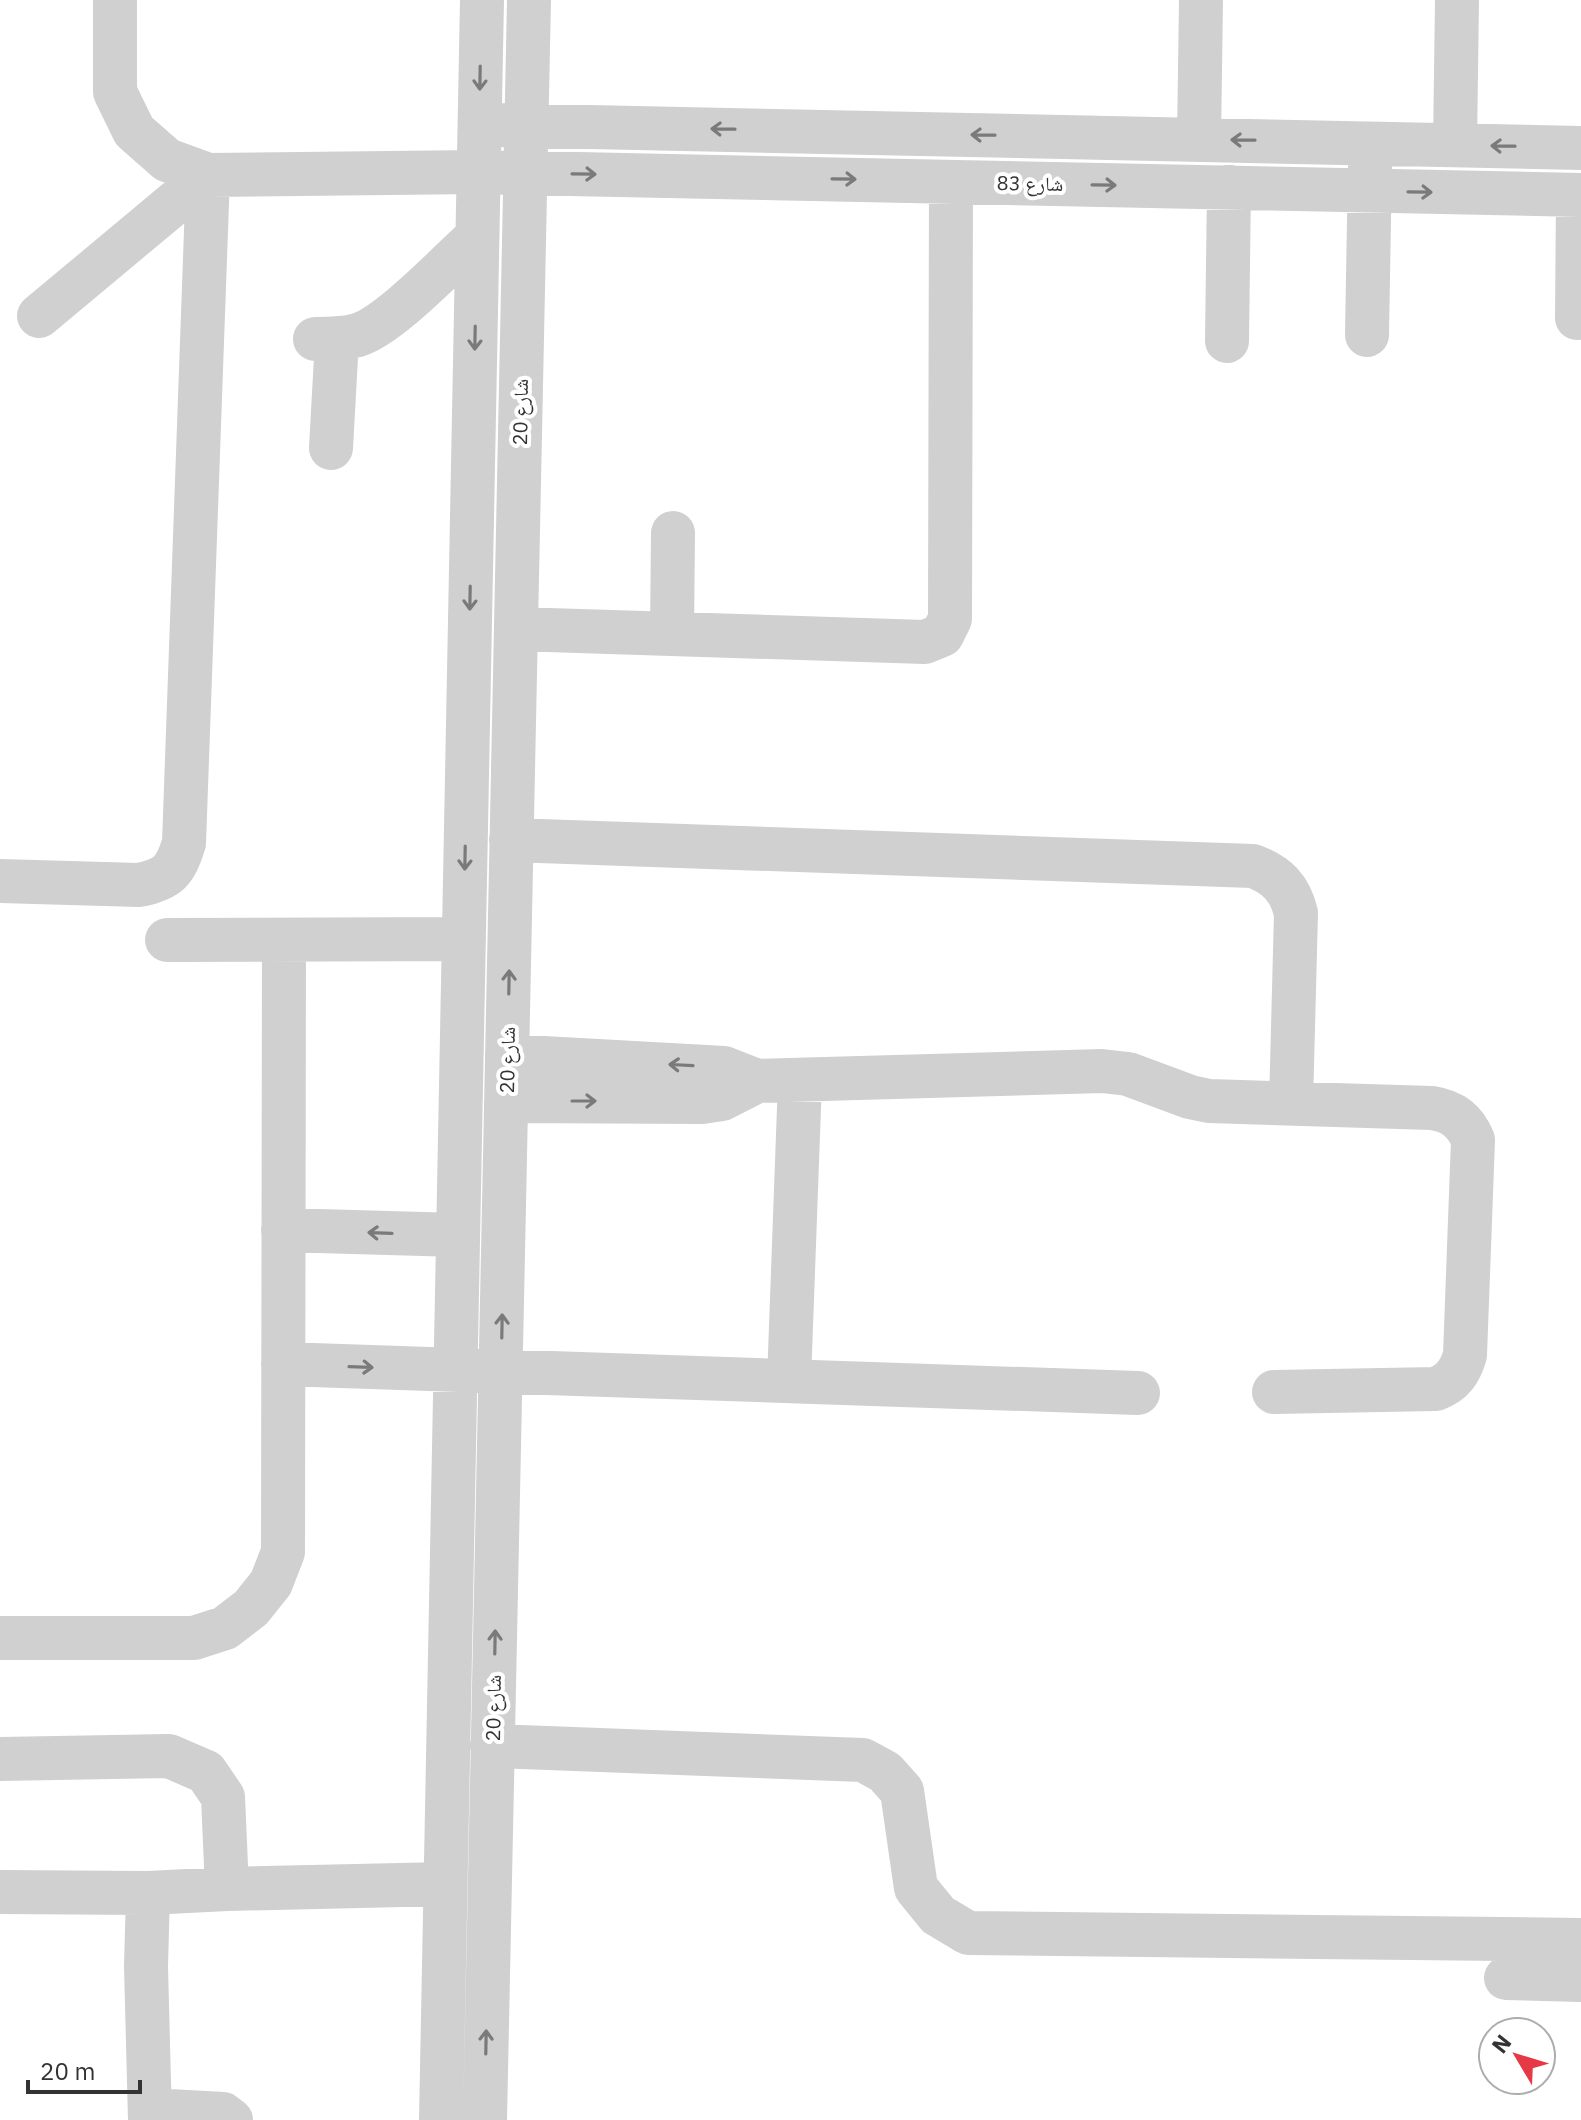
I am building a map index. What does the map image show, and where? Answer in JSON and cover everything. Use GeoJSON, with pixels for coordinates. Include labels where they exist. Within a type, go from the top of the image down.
{"type":"FeatureCollection","features":[{"type":"Feature","properties":{"kind":"lane"},"geometry":{"type":"LineString","coordinates":[[115,0],[115,92],[134,131],[167,160],[208,175]]}},
{"type":"Feature","properties":{"kind":"lane"},"geometry":{"type":"LineString","coordinates":[[441,2120],[482,0]]}},
{"type":"Feature","properties":{"kind":"lane","name":"شارع 20"},"geometry":{"type":"LineString","coordinates":[[485,2120],[529,0]]}},
{"type":"Feature","properties":{"kind":"lane"},"geometry":{"type":"LineString","coordinates":[[1199,139],[1201,0]]}},
{"type":"Feature","properties":{"kind":"lane"},"geometry":{"type":"LineString","coordinates":[[1455,145],[1457,0]]}},
{"type":"Feature","properties":{"kind":"lane"},"geometry":{"type":"LineString","coordinates":[[479,124],[1581,148]]}},
{"type":"Feature","properties":{"kind":"lane"},"geometry":{"type":"LineString","coordinates":[[1367,335],[1371,143]]}},
{"type":"Feature","properties":{"kind":"lane","name":"شارع 83"},"geometry":{"type":"LineString","coordinates":[[208,175],[526,172],[1580,195]]}},
{"type":"Feature","properties":{"kind":"lane"},"geometry":{"type":"LineString","coordinates":[[39,316],[208,175]]}},
{"type":"Feature","properties":{"kind":"lane"},"geometry":{"type":"LineString","coordinates":[[0,881],[139,885],[161,880],[169,873],[177,865],[184,843],[208,175]]}},
{"type":"Feature","properties":{"kind":"lane"},"geometry":{"type":"LineString","coordinates":[[516,629],[925,642],[942,635],[950,619],[951,182]]}},
{"type":"Feature","properties":{"kind":"lane"},"geometry":{"type":"LineString","coordinates":[[1227,341],[1229,187]]}},
{"type":"Feature","properties":{"kind":"lane"},"geometry":{"type":"LineString","coordinates":[[1577,318],[1580,195]]}},
{"type":"Feature","properties":{"kind":"lane"},"geometry":{"type":"LineString","coordinates":[[331,448],[326,339],[360,334],[380,325],[477,237]]}},
{"type":"Feature","properties":{"kind":"lane"},"geometry":{"type":"LineString","coordinates":[[472,474],[519,473]]}},
{"type":"Feature","properties":{"kind":"lane"},"geometry":{"type":"LineString","coordinates":[[672,634],[673,533]]}},
{"type":"Feature","properties":{"kind":"lane"},"geometry":{"type":"LineString","coordinates":[[511,840],[1253,866],[1276,877],[1286,887],[1296,913],[1291,1104]]}},
{"type":"Feature","properties":{"kind":"lane"},"geometry":{"type":"LineString","coordinates":[[167,940],[464,939]]}},
{"type":"Feature","properties":{"kind":"lane"},"geometry":{"type":"LineString","coordinates":[[0,1638],[194,1638],[225,1628],[251,1608],[271,1583],[283,1552],[284,940]]}},
{"type":"Feature","properties":{"kind":"lane"},"geometry":{"type":"LineString","coordinates":[[507,1056],[724,1068],[757,1081],[1102,1071],[1128,1074],[1209,1101],[1444,1110],[1454,1115],[1473,1140],[1465,1355],[1461,1368],[1453,1379],[1436,1389],[1274,1392]]}},
{"type":"Feature","properties":{"kind":"lane"},"geometry":{"type":"LineString","coordinates":[[789,1381],[800,1080]]}},
{"type":"Feature","properties":{"kind":"lane"},"geometry":{"type":"LineString","coordinates":[[506,1101],[702,1102],[722,1099],[757,1081]]}},
{"type":"Feature","properties":{"kind":"lane"},"geometry":{"type":"LineString","coordinates":[[283,1230],[458,1235]]}},
{"type":"Feature","properties":{"kind":"lane"},"geometry":{"type":"LineString","coordinates":[[283,1364],[1138,1393]]}},
{"type":"Feature","properties":{"kind":"lane"},"geometry":{"type":"LineString","coordinates":[[492,1746],[863,1760],[885,1772],[902,1791],[916,1888],[938,1915],[968,1933],[1581,1940]]}},
{"type":"Feature","properties":{"kind":"lane"},"geometry":{"type":"LineString","coordinates":[[0,1759],[169,1756],[206,1772],[223,1797],[227,1889]]}},
{"type":"Feature","properties":{"kind":"lane"},"geometry":{"type":"LineString","coordinates":[[447,1809],[491,1809]]}},
{"type":"Feature","properties":{"kind":"lane"},"geometry":{"type":"LineString","coordinates":[[0,1892],[148,1893],[445,1884]]}},
{"type":"Feature","properties":{"kind":"lane"},"geometry":{"type":"LineString","coordinates":[[148,1893],[146,1966],[150,2115],[223,2114],[231,2120]]}},
{"type":"Feature","properties":{"kind":"lane"},"geometry":{"type":"LineString","coordinates":[[1506,1978],[1581,1980]]}}]}
